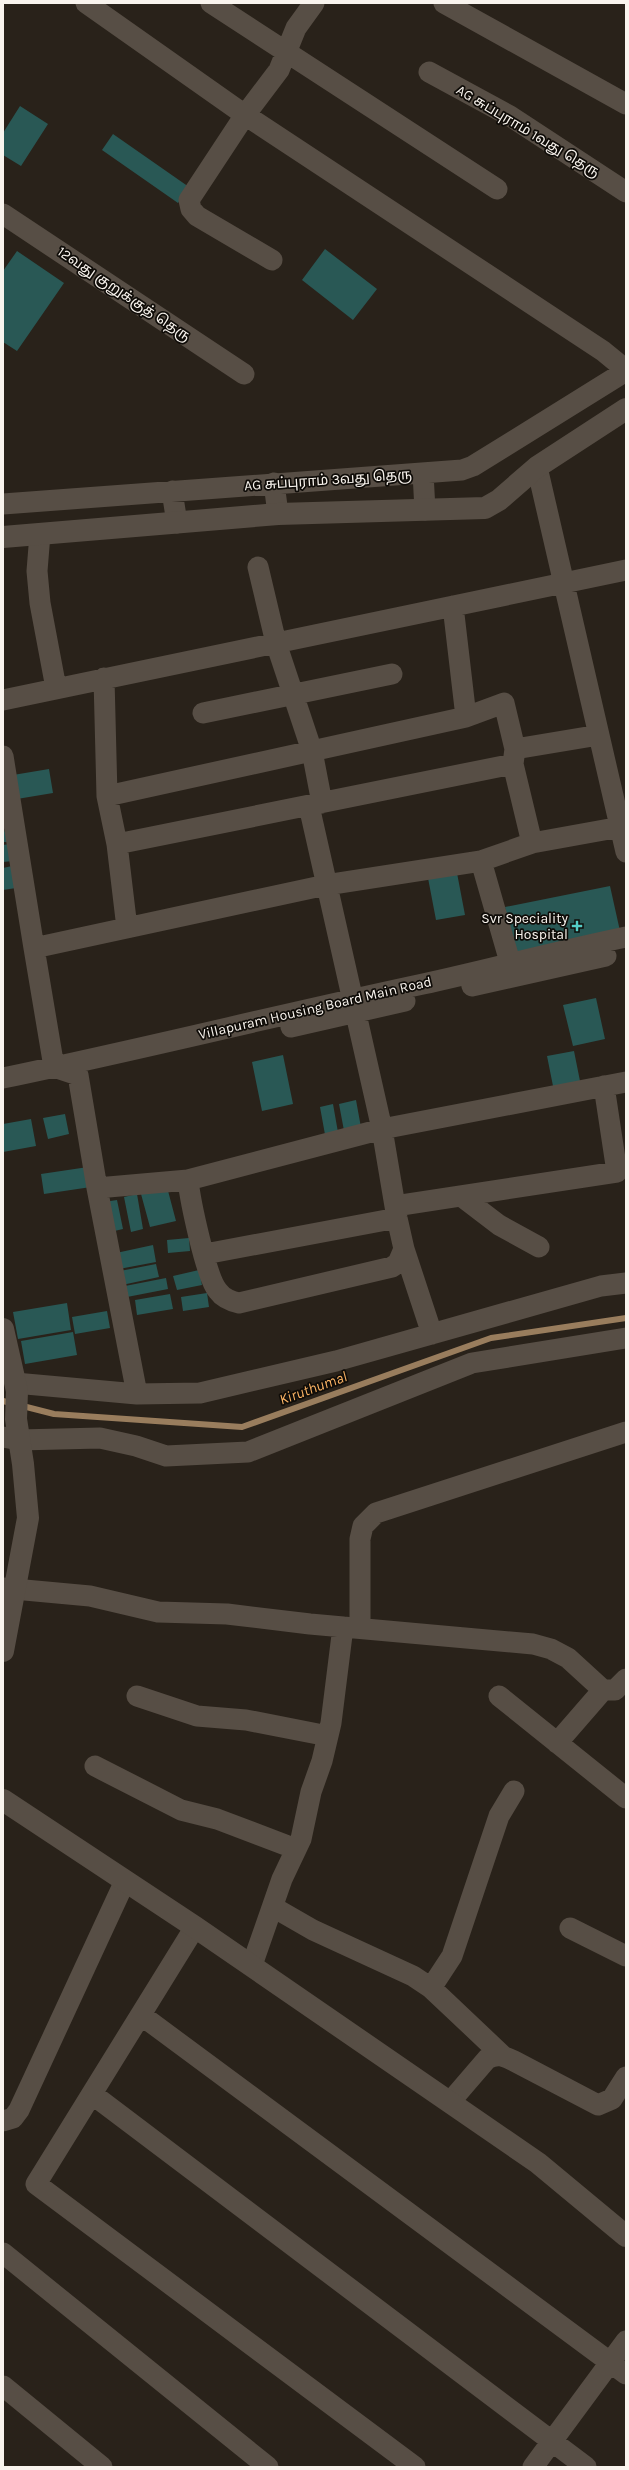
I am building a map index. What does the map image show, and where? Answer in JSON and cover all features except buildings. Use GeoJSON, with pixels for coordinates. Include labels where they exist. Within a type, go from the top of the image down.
{"type":"FeatureCollection","features":[{"type":"Feature","properties":{"kind":"street"},"geometry":{"type":"LineString","coordinates":[[86,3],[245,115],[603,351],[626,371]]}},
{"type":"Feature","properties":{"kind":"street"},"geometry":{"type":"LineString","coordinates":[[211,3],[497,189]]}},
{"type":"Feature","properties":{"kind":"street"},"geometry":{"type":"LineString","coordinates":[[272,260],[198,216],[191,208],[189,200],[245,115],[279,70],[296,28],[314,3]]}},
{"type":"Feature","properties":{"kind":"street"},"geometry":{"type":"LineString","coordinates":[[444,3],[626,104]]}},
{"type":"Feature","properties":{"kind":"street","name":"AG சுப்புராம் 1வது தெரு"},"geometry":{"type":"LineString","coordinates":[[429,72],[510,116],[626,192]]}},
{"type":"Feature","properties":{"kind":"street","name":"12வது குறுக்குத் தெரு"},"geometry":{"type":"LineString","coordinates":[[3,214],[244,374]]}},
{"type":"Feature","properties":{"kind":"street","name":"AG சுப்புராம் 3வது தெரு"},"geometry":{"type":"LineString","coordinates":[[3,504],[174,506],[275,497],[424,490],[462,470],[473,466],[626,371]]}},
{"type":"Feature","properties":{"kind":"street"},"geometry":{"type":"LineString","coordinates":[[3,537],[40,534],[174,506],[275,497],[424,490],[485,508],[500,500],[538,467],[626,409]]}},
{"type":"Feature","properties":{"kind":"street"},"geometry":{"type":"LineString","coordinates":[[538,467],[599,735],[623,827],[626,852]]}},
{"type":"Feature","properties":{"kind":"street"},"geometry":{"type":"LineString","coordinates":[[40,534],[37,571],[39,596],[56,688]]}},
{"type":"Feature","properties":{"kind":"street"},"geometry":{"type":"LineString","coordinates":[[258,567],[276,643],[292,695],[312,751],[316,804],[326,885],[382,1129],[404,1249],[432,1334]]}},
{"type":"Feature","properties":{"kind":"street"},"geometry":{"type":"LineString","coordinates":[[3,700],[626,570]]}},
{"type":"Feature","properties":{"kind":"street"},"geometry":{"type":"LineString","coordinates":[[453,606],[466,717]]}},
{"type":"Feature","properties":{"kind":"street"},"geometry":{"type":"LineString","coordinates":[[203,713],[392,674]]}},
{"type":"Feature","properties":{"kind":"street"},"geometry":{"type":"LineString","coordinates":[[104,678],[107,796],[117,844],[127,928]]}},
{"type":"Feature","properties":{"kind":"street"},"geometry":{"type":"LineString","coordinates":[[107,796],[466,717],[504,703],[532,843]]}},
{"type":"Feature","properties":{"kind":"street"},"geometry":{"type":"LineString","coordinates":[[117,844],[316,804],[599,735]]}},
{"type":"Feature","properties":{"kind":"street"},"geometry":{"type":"LineString","coordinates":[[3,756],[54,1067],[78,1075],[97,1188],[137,1394]]}},
{"type":"Feature","properties":{"kind":"street"},"geometry":{"type":"LineString","coordinates":[[34,948],[326,885],[481,861],[532,843],[623,827]]}},
{"type":"Feature","properties":{"kind":"street"},"geometry":{"type":"LineString","coordinates":[[481,861],[510,962]]}},
{"type":"Feature","properties":{"kind":"street","name":"Villapuram Housing Board Main Road"},"geometry":{"type":"LineString","coordinates":[[3,1092],[78,1075],[353,1005],[424,984],[510,962],[626,937]]}},
{"type":"Feature","properties":{"kind":"street","name":"Villapuram Housing Board Main Road"},"geometry":{"type":"LineString","coordinates":[[3,1078],[353,1005],[626,951]]}},
{"type":"Feature","properties":{"kind":"street"},"geometry":{"type":"LineString","coordinates":[[97,1188],[188,1180],[382,1129],[626,1082]]}},
{"type":"Feature","properties":{"kind":"street"},"geometry":{"type":"LineString","coordinates":[[205,1254],[462,1196],[621,1170],[604,1086]]}},
{"type":"Feature","properties":{"kind":"street"},"geometry":{"type":"LineString","coordinates":[[188,1180],[191,1203],[216,1290],[230,1301],[239,1303],[392,1267],[398,1263],[404,1249]]}},
{"type":"Feature","properties":{"kind":"street"},"geometry":{"type":"LineString","coordinates":[[462,1196],[499,1225],[539,1247]]}},
{"type":"Feature","properties":{"kind":"street"},"geometry":{"type":"LineString","coordinates":[[16,1387],[137,1394],[200,1393],[336,1361],[601,1286],[626,1283]]}},
{"type":"Feature","properties":{"kind":"street"},"geometry":{"type":"LineString","coordinates":[[3,1329],[16,1387],[13,1432],[28,1518],[9,1589],[3,1650]]}},
{"type":"Feature","properties":{"kind":"street"},"geometry":{"type":"LineString","coordinates":[[13,1432],[100,1438],[136,1446],[166,1456],[248,1452],[472,1363],[626,1338]]}},
{"type":"Feature","properties":{"kind":"street"},"geometry":{"type":"LineString","coordinates":[[252,1965],[282,1879],[301,1839],[312,1792],[328,1736],[338,1674],[352,1627],[360,1539],[363,1526],[376,1513],[626,1432]]}},
{"type":"Feature","properties":{"kind":"street"},"geometry":{"type":"LineString","coordinates":[[9,1589],[90,1596],[158,1612],[227,1614],[533,1644],[551,1649],[568,1658],[603,1690],[615,1690],[626,1678]]}},
{"type":"Feature","properties":{"kind":"street"},"geometry":{"type":"LineString","coordinates":[[557,1743],[603,1690]]}},
{"type":"Feature","properties":{"kind":"street"},"geometry":{"type":"LineString","coordinates":[[137,1696],[197,1716],[246,1720],[328,1736]]}},
{"type":"Feature","properties":{"kind":"street"},"geometry":{"type":"LineString","coordinates":[[499,1696],[626,1798]]}},
{"type":"Feature","properties":{"kind":"street"},"geometry":{"type":"LineString","coordinates":[[95,1766],[181,1810],[217,1819],[296,1849]]}},
{"type":"Feature","properties":{"kind":"street"},"geometry":{"type":"LineString","coordinates":[[430,1988],[452,1956],[499,1816],[514,1791]]}},
{"type":"Feature","properties":{"kind":"street"},"geometry":{"type":"LineString","coordinates":[[3,1800],[252,1965],[538,2163],[626,2236]]}},
{"type":"Feature","properties":{"kind":"street"},"geometry":{"type":"LineString","coordinates":[[3,2121],[13,2118],[19,2110],[125,1880]]}},
{"type":"Feature","properties":{"kind":"street"},"geometry":{"type":"LineString","coordinates":[[273,1907],[313,1930],[413,1976],[430,1988],[503,2056],[598,2104],[612,2099],[626,2077]]}},
{"type":"Feature","properties":{"kind":"street"},"geometry":{"type":"LineString","coordinates":[[195,1927],[36,2184],[415,2467]]}},
{"type":"Feature","properties":{"kind":"street"},"geometry":{"type":"LineString","coordinates":[[570,1928],[626,1956]]}},
{"type":"Feature","properties":{"kind":"street"},"geometry":{"type":"LineString","coordinates":[[141,2015],[618,2368]]}},
{"type":"Feature","properties":{"kind":"street"},"geometry":{"type":"LineString","coordinates":[[450,2102],[487,2059],[495,2055],[503,2056]]}},
{"type":"Feature","properties":{"kind":"street"},"geometry":{"type":"LineString","coordinates":[[92,2094],[586,2467]]}},
{"type":"Feature","properties":{"kind":"street"},"geometry":{"type":"LineString","coordinates":[[3,2253],[268,2467]]}},
{"type":"Feature","properties":{"kind":"street"},"geometry":{"type":"LineString","coordinates":[[533,2467],[552,2441],[618,2368],[626,2341]]}},
{"type":"Feature","properties":{"kind":"street"},"geometry":{"type":"LineString","coordinates":[[3,2386],[102,2467]]}},
{"type":"Feature","properties":{"kind":"waterway","name":"Kiruthumal"},"geometry":{"type":"LineString","coordinates":[[3,1401],[54,1414],[242,1427],[491,1338],[626,1318]]}},
{"type":"Feature","properties":{"kind":"place","name":"Svr Speciality Hospital"},"geometry":{"type":"Point","coordinates":[577,926]}}]}
